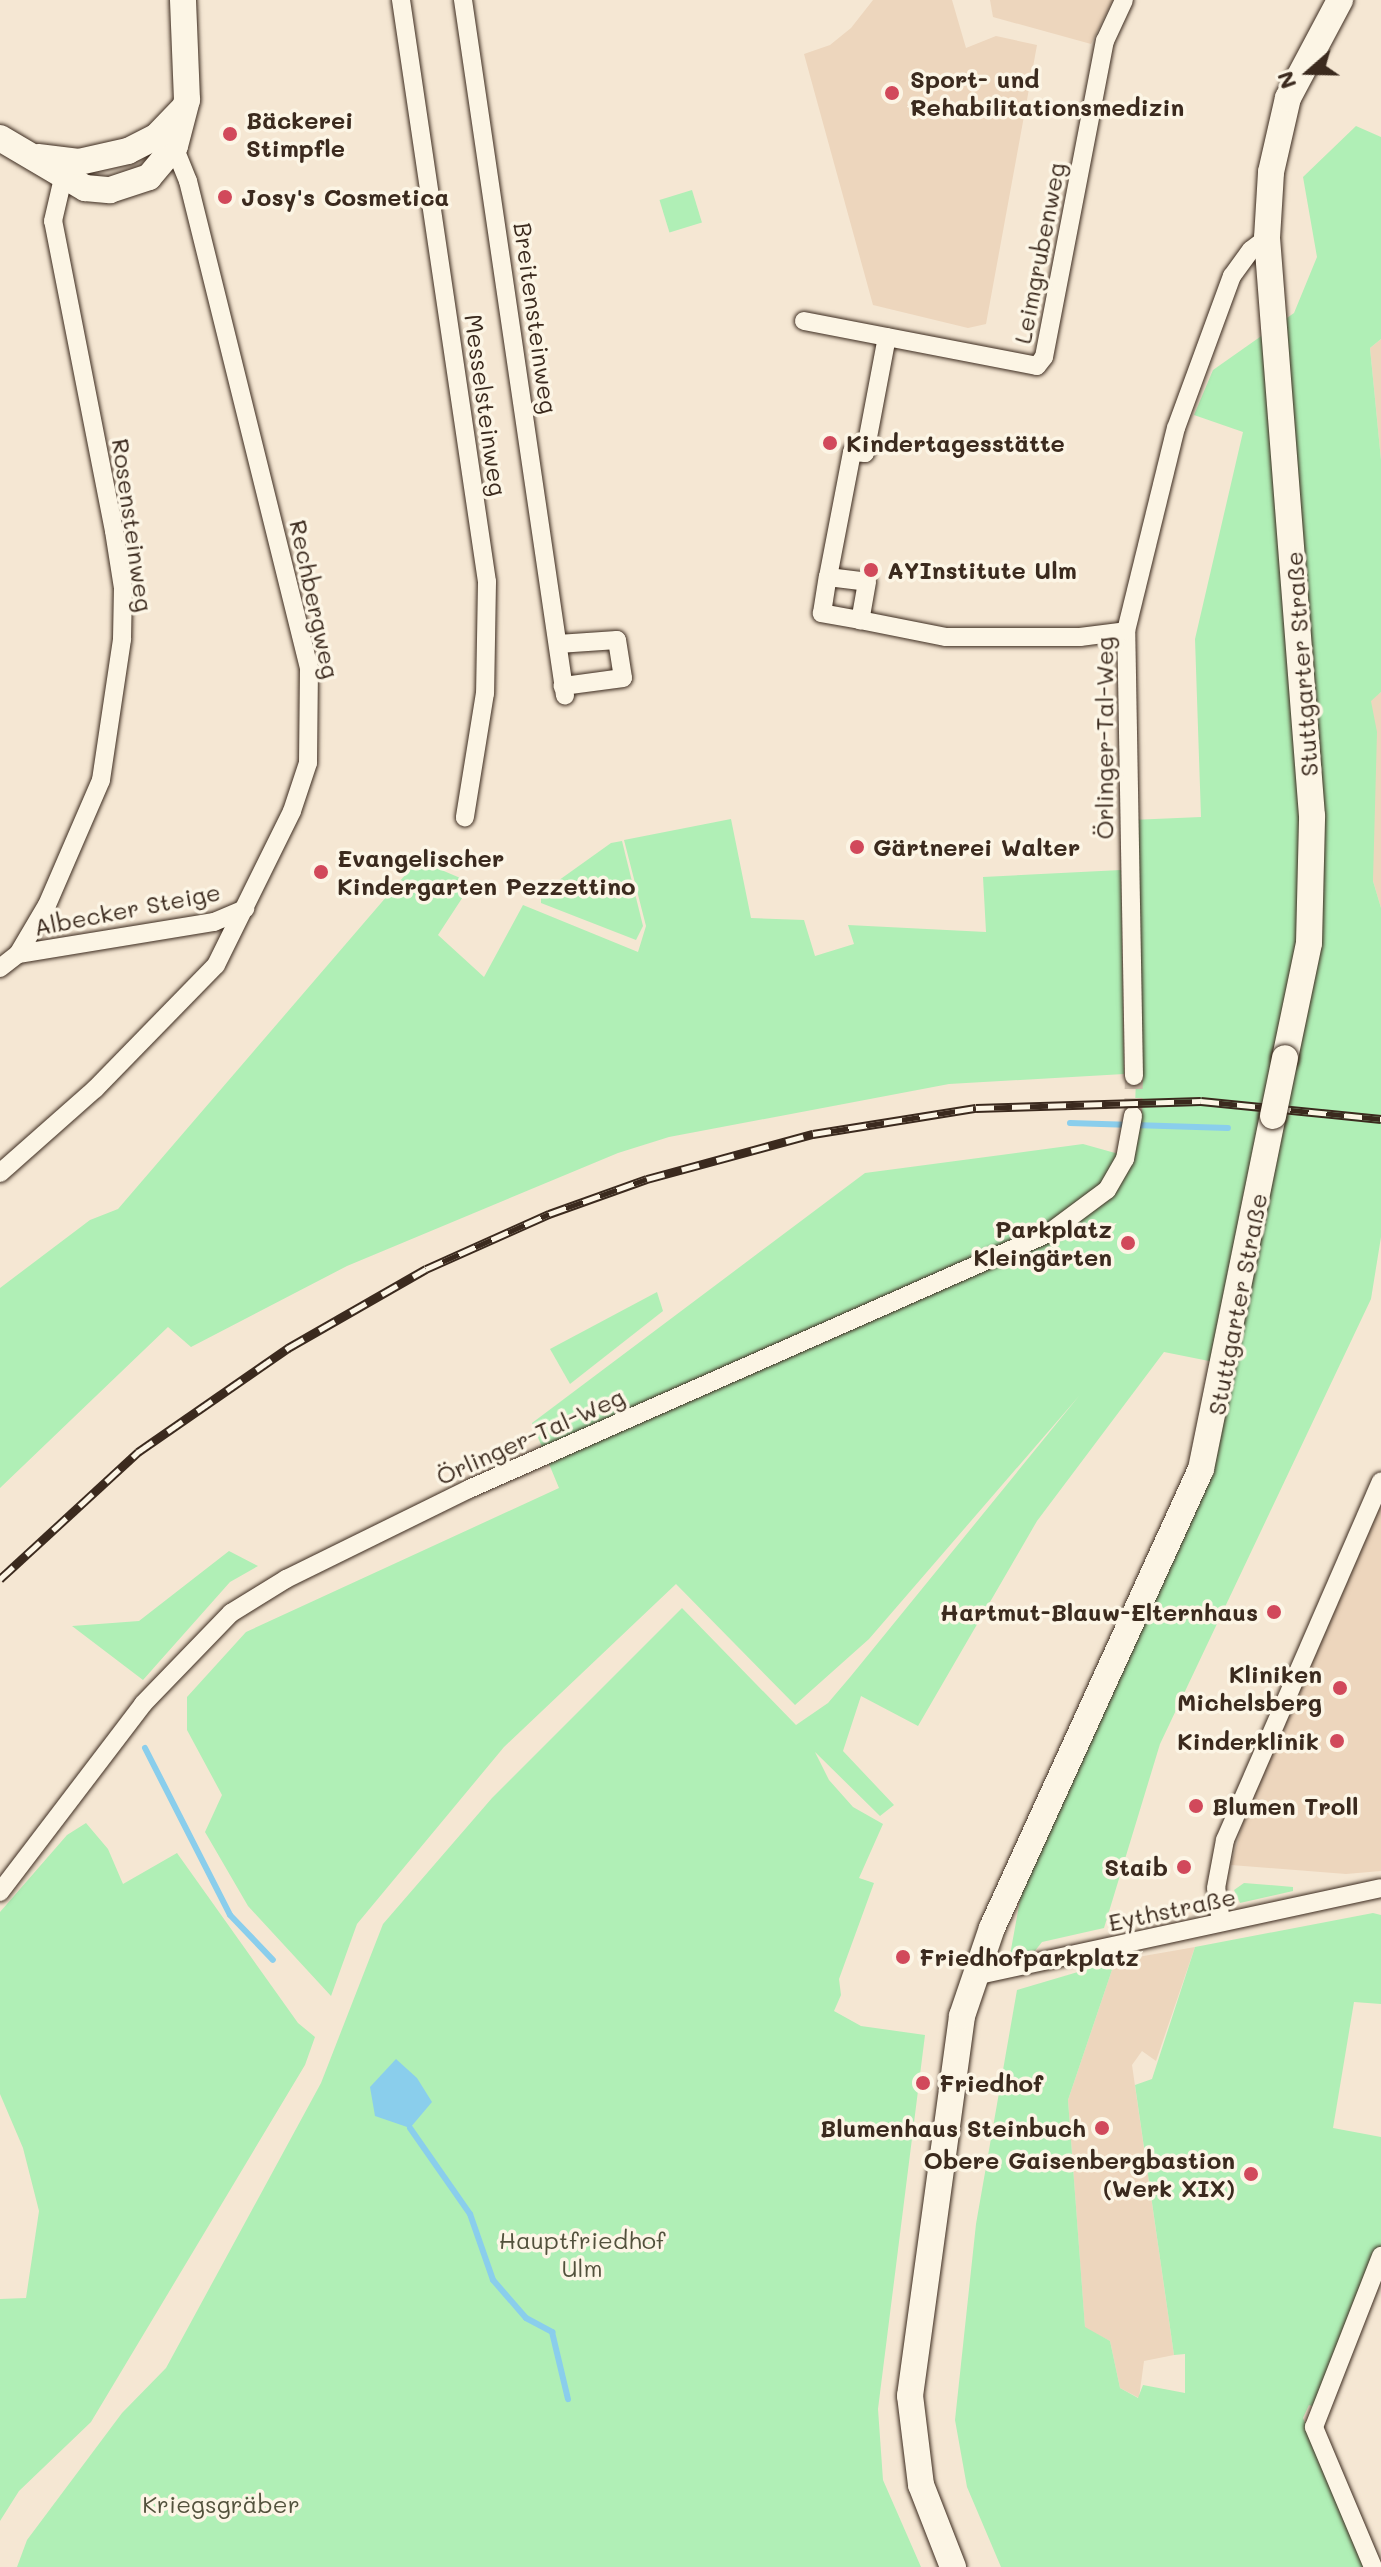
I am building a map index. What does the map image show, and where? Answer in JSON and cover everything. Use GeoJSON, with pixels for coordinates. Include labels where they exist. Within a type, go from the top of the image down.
{"type":"FeatureCollection","features":[{"type":"Feature","properties":{"kind":"main road"},"geometry":{"type":"LineString","coordinates":[[0,138],[64,170],[169,139],[187,100],[183,0]]}},
{"type":"Feature","properties":{"kind":"main road","name":"Stuttgarter Straße"},"geometry":{"type":"LineString","coordinates":[[953,2567],[921,2485],[910,2396],[960,2025],[974,1976],[1201,1469],[1309,943],[1312,816],[1267,238],[1271,172],[1288,98],[1340,0]]}},
{"type":"Feature","properties":{"kind":"street","name":"Messelsteinweg"},"geometry":{"type":"LineString","coordinates":[[401,0],[487,582],[485,693],[465,817]]}},
{"type":"Feature","properties":{"kind":"street","name":"Breitensteinweg"},"geometry":{"type":"LineString","coordinates":[[463,0],[564,691],[623,678],[617,640],[558,644]]}},
{"type":"Feature","properties":{"kind":"street","name":"Leimgrubenweg"},"geometry":{"type":"LineString","coordinates":[[804,321],[1025,367],[1037,366],[1044,357],[1105,41],[1124,0]]}},
{"type":"Feature","properties":{"kind":"street","name":"Rechbergweg"},"geometry":{"type":"LineString","coordinates":[[0,1173],[95,1089],[216,965],[305,777],[311,680],[188,181],[169,139]]}},
{"type":"Feature","properties":{"kind":"street","name":"Rosensteinweg"},"geometry":{"type":"LineString","coordinates":[[0,968],[18,954],[47,905],[101,780],[124,620],[109,506],[53,221],[64,170]]}},
{"type":"Feature","properties":{"kind":"street","name":"Örlinger-Tal-Weg"},"geometry":{"type":"LineString","coordinates":[[1134,1076],[1126,631],[1176,428],[1232,276],[1267,238]]}},
{"type":"Feature","properties":{"kind":"street"},"geometry":{"type":"LineString","coordinates":[[887,337],[865,453],[852,452],[822,613],[946,637],[1080,637],[1126,631]]}},
{"type":"Feature","properties":{"kind":"street"},"geometry":{"type":"LineString","coordinates":[[828,577],[867,582],[860,620]]}},
{"type":"Feature","properties":{"kind":"street","name":"Albecker Steige"},"geometry":{"type":"LineString","coordinates":[[18,954],[214,922],[245,909]]}},
{"type":"Feature","properties":{"kind":"street","name":"Örlinger-Tal-Weg"},"geometry":{"type":"LineString","coordinates":[[0,1892],[143,1704],[231,1613],[286,1579],[469,1489],[1049,1233],[1107,1190],[1125,1159],[1132,1124]]}},
{"type":"Feature","properties":{"kind":"street"},"geometry":{"type":"LineString","coordinates":[[1221,1922],[1217,1871],[1236,1811],[1381,1481]]}},
{"type":"Feature","properties":{"kind":"street","name":"Eythstraße"},"geometry":{"type":"LineString","coordinates":[[974,1976],[1381,1888]]}},
{"type":"Feature","properties":{"kind":"street"},"geometry":{"type":"LineString","coordinates":[[1373,2567],[1314,2427],[1318,2408],[1381,2257]]}},
{"type":"Feature","properties":{"kind":"shaded area"},"geometry":{"type":"Polygon","coordinates":[[[873,0],[952,0],[966,48],[996,36],[1037,45],[986,324],[968,328],[873,305],[804,54],[830,45],[851,28],[873,0]]]}},
{"type":"Feature","properties":{"kind":"shaded area"},"geometry":{"type":"Polygon","coordinates":[[[990,0],[1113,0],[1091,44],[993,17],[990,0]]]}},
{"type":"Feature","properties":{"kind":"shaded area"},"geometry":{"type":"Polygon","coordinates":[[[1381,339],[1381,460],[1370,348],[1381,339]]]}},
{"type":"Feature","properties":{"kind":"shaded area"},"geometry":{"type":"Polygon","coordinates":[[[1381,692],[1381,908],[1373,881],[1371,700],[1381,692]]]}},
{"type":"Feature","properties":{"kind":"shaded area","name":"Kliniken Michelsberg"},"geometry":{"type":"Polygon","coordinates":[[[1381,1505],[1381,1871],[1346,1874],[1231,1865],[1244,1819],[1381,1505]]]}},
{"type":"Feature","properties":{"kind":"shaded area"},"geometry":{"type":"Polygon","coordinates":[[[1195,1947],[1156,2061],[1142,2051],[1132,2065],[1174,2355],[1144,2361],[1139,2398],[1120,2388],[1110,2341],[1085,2328],[1068,2100],[1115,1961],[1195,1947]]]}},
{"type":"Feature","properties":{"kind":"green space"},"geometry":{"type":"Polygon","coordinates":[[[1356,126],[1381,137],[1381,339],[1370,348],[1381,460],[1381,692],[1371,701],[1377,732],[1373,881],[1381,908],[1381,1237],[1371,1299],[1160,1744],[1104,1928],[1042,1942],[1034,1952],[1010,1955],[1022,1889],[1205,1491],[1224,1364],[1164,1352],[1037,1521],[918,1726],[861,1696],[843,1751],[894,1805],[880,1816],[815,1752],[829,1780],[853,1807],[883,1824],[859,1878],[874,1883],[839,1979],[841,1995],[834,2011],[861,2026],[925,2035],[878,2409],[883,2480],[921,2567],[17,2567],[27,2540],[122,2413],[166,2368],[321,2083],[383,1924],[492,1798],[682,1608],[796,1725],[828,1703],[1079,1396],[869,1639],[795,1705],[676,1584],[504,1747],[357,1924],[331,1996],[248,1906],[205,1832],[222,1795],[187,1730],[187,1697],[246,1632],[559,1488],[532,1423],[865,1173],[1083,1144],[1133,1158],[1138,1027],[1131,820],[1201,817],[1195,639],[1243,432],[1194,415],[1213,370],[1294,313],[1317,257],[1303,177],[1356,126]]]}},
{"type":"Feature","properties":{"kind":"green space"},"geometry":{"type":"Polygon","coordinates":[[[692,190],[702,223],[669,232],[659,200],[692,190]]]}},
{"type":"Feature","properties":{"kind":"green space"},"geometry":{"type":"Polygon","coordinates":[[[731,819],[751,918],[804,920],[815,956],[854,944],[848,925],[986,932],[983,877],[1121,870],[1124,1074],[949,1084],[669,1137],[618,1153],[347,1266],[191,1347],[168,1327],[0,1488],[0,1288],[90,1220],[118,1209],[418,860],[472,883],[438,935],[484,977],[523,905],[638,952],[646,926],[624,840],[731,819]]]}},
{"type":"Feature","properties":{"kind":"green space"},"geometry":{"type":"Polygon","coordinates":[[[622,841],[643,926],[636,940],[541,903],[541,893],[611,843],[622,841]]]}},
{"type":"Feature","properties":{"kind":"green space"},"geometry":{"type":"Polygon","coordinates":[[[657,1292],[663,1311],[570,1384],[550,1349],[657,1292]]]}},
{"type":"Feature","properties":{"kind":"green space"},"geometry":{"type":"Polygon","coordinates":[[[229,1551],[258,1566],[230,1582],[143,1680],[72,1626],[139,1621],[229,1551]]]}},
{"type":"Feature","properties":{"kind":"green space"},"geometry":{"type":"Polygon","coordinates":[[[86,1823],[108,1849],[123,1884],[177,1853],[298,2023],[315,2037],[305,2065],[91,2422],[19,2491],[0,2521],[0,2299],[26,2298],[39,2211],[23,2148],[0,2094],[0,1912],[67,1835],[86,1823]]]}},
{"type":"Feature","properties":{"kind":"green space"},"geometry":{"type":"Polygon","coordinates":[[[1244,1883],[1293,1887],[1293,1891],[1240,1903],[1234,1890],[1244,1883]]]}},
{"type":"Feature","properties":{"kind":"green space"},"geometry":{"type":"Polygon","coordinates":[[[1373,1913],[1381,1915],[1381,2004],[1354,2002],[1333,2128],[1381,2137],[1381,2256],[1318,2408],[1309,2405],[1303,2418],[1365,2567],[1001,2567],[967,2487],[955,2420],[976,2224],[1017,1990],[1115,1961],[1068,2100],[1085,2327],[1110,2341],[1120,2388],[1138,2398],[1143,2385],[1185,2393],[1185,2354],[1174,2355],[1135,2085],[1152,2079],[1195,1947],[1373,1913]]]}},
{"type":"Feature","properties":{"kind":"water"},"geometry":{"type":"Polygon","coordinates":[[[396,2059],[417,2078],[432,2102],[410,2128],[375,2116],[370,2087],[396,2059]]]}},
{"type":"Feature","properties":{"kind":"waterway"},"geometry":{"type":"LineString","coordinates":[[1070,1123],[1228,1128]]}},
{"type":"Feature","properties":{"kind":"waterway"},"geometry":{"type":"LineString","coordinates":[[145,1748],[230,1915],[273,1960]]}},
{"type":"Feature","properties":{"kind":"waterway"},"geometry":{"type":"LineString","coordinates":[[410,2128],[470,2214],[493,2280],[526,2318],[552,2332],[568,2399]]}},
{"type":"Feature","properties":{"kind":"tunnel"},"geometry":{"type":"LineString","coordinates":[[1133,1116],[1134,1076]]}},
{"type":"Feature","properties":{"kind":"railway"},"geometry":{"type":"LineString","coordinates":[[0,1579],[138,1452],[288,1348],[426,1269],[549,1214],[647,1179],[813,1134],[976,1108],[1201,1101],[1381,1119]]}},
{"type":"Feature","properties":{"kind":"place","name":"Sport- und Rehabilitationsmedizin"},"geometry":{"type":"Point","coordinates":[892,93]}},
{"type":"Feature","properties":{"kind":"place","name":"Bäckerei Stimpfle"},"geometry":{"type":"Point","coordinates":[230,134]}},
{"type":"Feature","properties":{"kind":"place","name":"Josy's Cosmetica"},"geometry":{"type":"Point","coordinates":[225,197]}},
{"type":"Feature","properties":{"kind":"place","name":"Kindertagesstätte"},"geometry":{"type":"Point","coordinates":[830,443]}},
{"type":"Feature","properties":{"kind":"place","name":"AYInstitute Ulm"},"geometry":{"type":"Point","coordinates":[871,570]}},
{"type":"Feature","properties":{"kind":"place","name":"Gärtnerei Walter"},"geometry":{"type":"Point","coordinates":[857,847]}},
{"type":"Feature","properties":{"kind":"place","name":"Evangelischer Kindergarten Pezzettino"},"geometry":{"type":"Point","coordinates":[321,872]}},
{"type":"Feature","properties":{"kind":"place","name":"Parkplatz Kleingärten"},"geometry":{"type":"Point","coordinates":[1128,1243]}},
{"type":"Feature","properties":{"kind":"place","name":"Hartmut-Blauw-Elternhaus"},"geometry":{"type":"Point","coordinates":[1274,1612]}},
{"type":"Feature","properties":{"kind":"place","name":"Kliniken Michelsberg"},"geometry":{"type":"Point","coordinates":[1340,1688]}},
{"type":"Feature","properties":{"kind":"place","name":"Kinderklinik"},"geometry":{"type":"Point","coordinates":[1337,1741]}},
{"type":"Feature","properties":{"kind":"place","name":"Blumen Troll"},"geometry":{"type":"Point","coordinates":[1196,1806]}},
{"type":"Feature","properties":{"kind":"place","name":"Staib"},"geometry":{"type":"Point","coordinates":[1184,1867]}},
{"type":"Feature","properties":{"kind":"place","name":"Friedhofparkplatz"},"geometry":{"type":"Point","coordinates":[903,1957]}},
{"type":"Feature","properties":{"kind":"place","name":"Friedhof"},"geometry":{"type":"Point","coordinates":[923,2083]}},
{"type":"Feature","properties":{"kind":"place","name":"Blumenhaus Steinbuch"},"geometry":{"type":"Point","coordinates":[1102,2128]}},
{"type":"Feature","properties":{"kind":"place","name":"Obere Gaisenbergbastion (Werk XIX)"},"geometry":{"type":"Point","coordinates":[1251,2174]}},
{"type":"Feature","properties":{"kind":"park label","name":"Hauptfriedhof Ulm"},"geometry":{"type":"Point","coordinates":[582,2254]}},
{"type":"Feature","properties":{"kind":"park label","name":"Kriegsgräber"},"geometry":{"type":"Point","coordinates":[221,2504]}}]}
